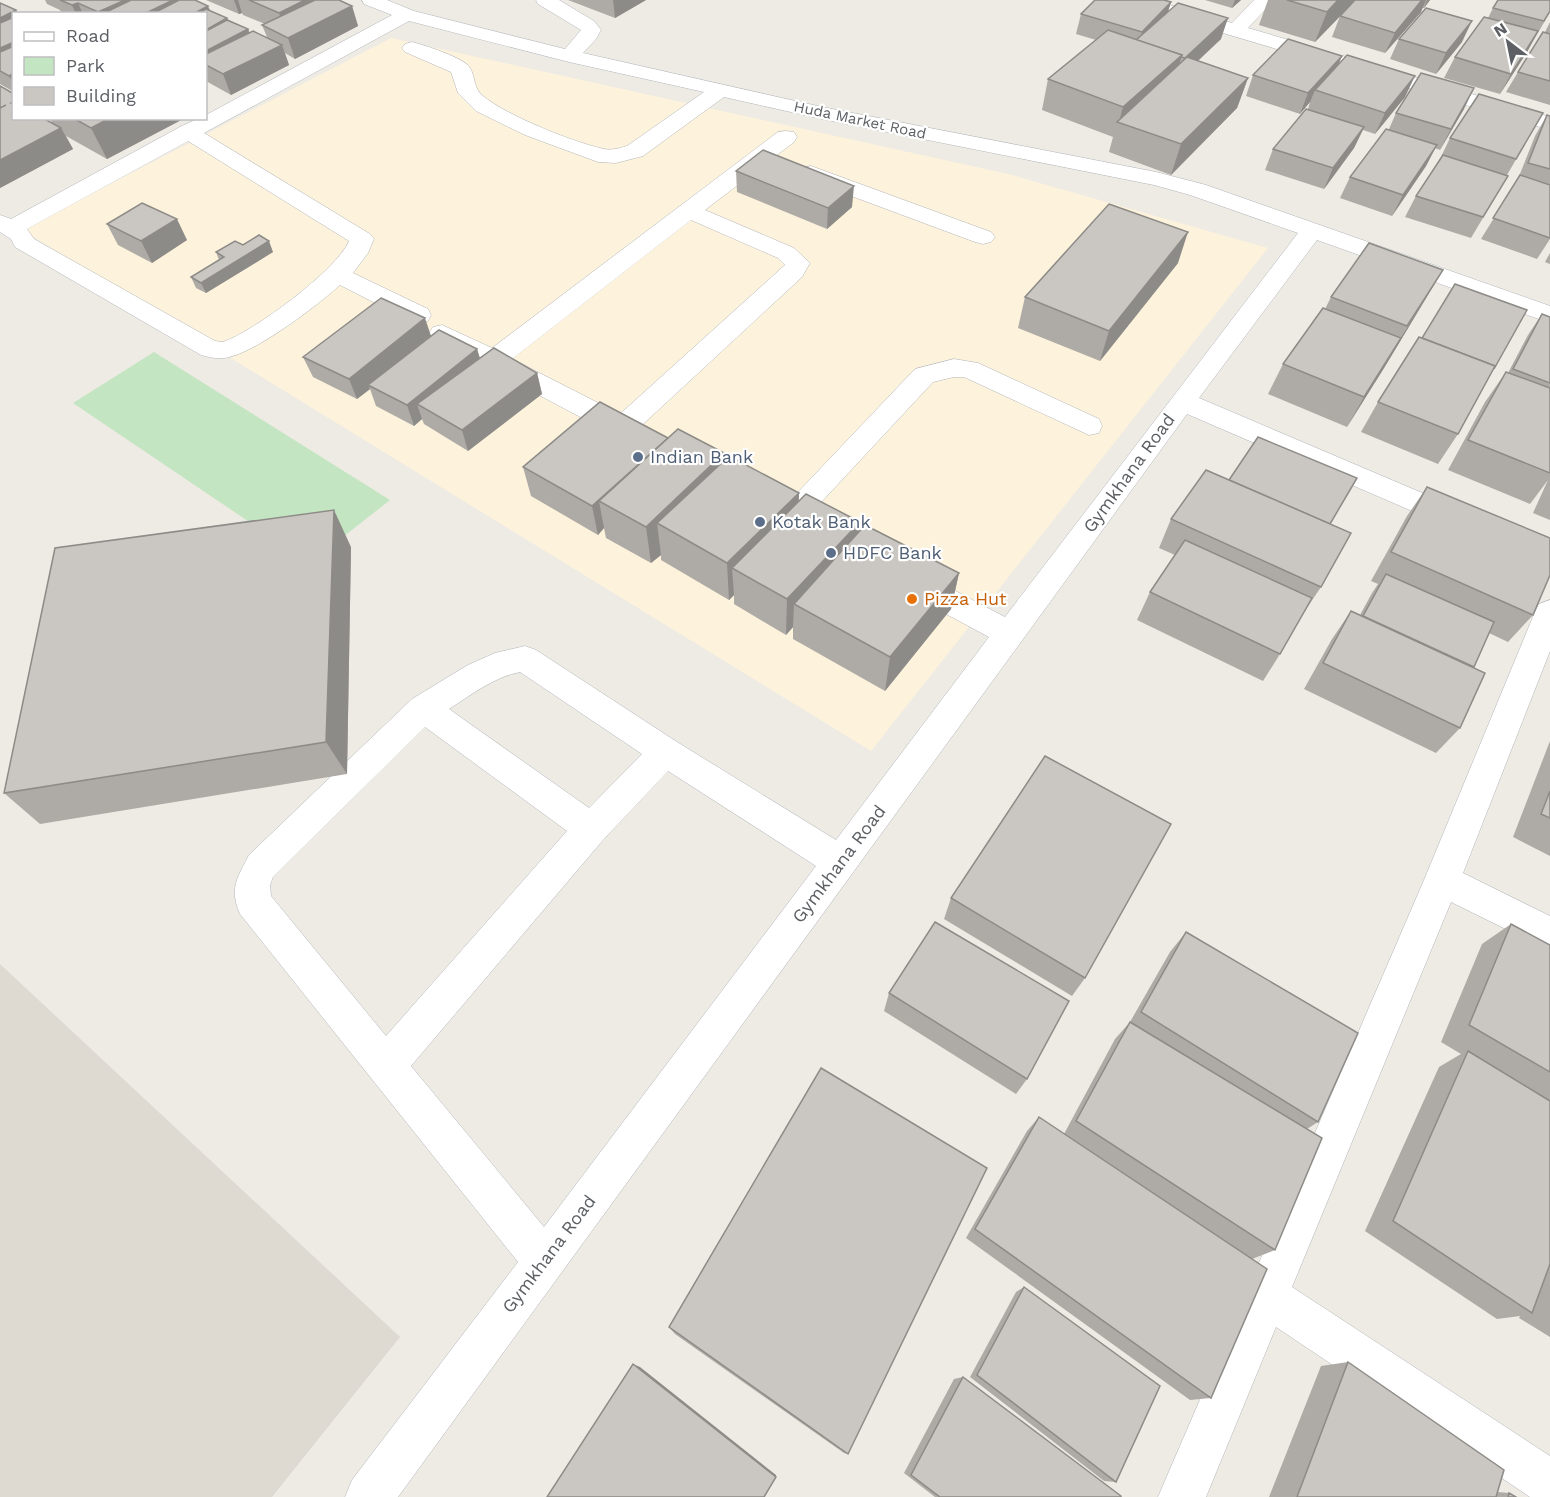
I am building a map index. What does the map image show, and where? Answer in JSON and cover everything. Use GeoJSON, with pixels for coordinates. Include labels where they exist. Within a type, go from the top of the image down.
{"type":"FeatureCollection","features":[{"type":"Feature","properties":{"kind":"street","name":"Huda Market Road"},"geometry":{"type":"LineString","coordinates":[[372,0],[407,15],[569,56],[822,113],[1156,179],[1198,190],[1550,315]]}},
{"type":"Feature","properties":{"kind":"street"},"geometry":{"type":"LineString","coordinates":[[545,0],[587,25],[591,30],[569,56]]}},
{"type":"Feature","properties":{"kind":"street"},"geometry":{"type":"LineString","coordinates":[[1132,0],[1550,124]]}},
{"type":"Feature","properties":{"kind":"street"},"geometry":{"type":"LineString","coordinates":[[1235,31],[1265,0]]}},
{"type":"Feature","properties":{"kind":"street"},"geometry":{"type":"LineString","coordinates":[[210,116],[407,15]]}},
{"type":"Feature","properties":{"kind":"street"},"geometry":{"type":"LineString","coordinates":[[412,48],[461,69],[465,88],[474,99],[491,112],[598,155],[616,156],[635,150],[722,89]]}},
{"type":"Feature","properties":{"kind":"street"},"geometry":{"type":"LineString","coordinates":[[9,237],[188,132],[204,120]]}},
{"type":"Feature","properties":{"kind":"street"},"geometry":{"type":"LineString","coordinates":[[9,237],[210,349],[224,350],[239,345],[339,275],[361,248],[362,239],[188,132]]}},
{"type":"Feature","properties":{"kind":"street"},"geometry":{"type":"LineString","coordinates":[[494,360],[786,138]]}},
{"type":"Feature","properties":{"kind":"street"},"geometry":{"type":"LineString","coordinates":[[764,154],[983,237]]}},
{"type":"Feature","properties":{"kind":"street"},"geometry":{"type":"LineString","coordinates":[[623,427],[794,272],[798,263],[786,253],[689,211]]}},
{"type":"Feature","properties":{"kind":"street","name":"Gymkhana Road"},"geometry":{"type":"LineString","coordinates":[[369,1497],[1182,401],[1311,231]]}},
{"type":"Feature","properties":{"kind":"street"},"geometry":{"type":"LineString","coordinates":[[339,275],[419,315]]}},
{"type":"Feature","properties":{"kind":"street"},"geometry":{"type":"LineString","coordinates":[[441,333],[652,443]]}},
{"type":"Feature","properties":{"kind":"street"},"geometry":{"type":"LineString","coordinates":[[791,518],[924,375],[954,368],[969,369],[1089,426]]}},
{"type":"Feature","properties":{"kind":"street"},"geometry":{"type":"LineString","coordinates":[[1182,401],[1485,531]]}},
{"type":"Feature","properties":{"kind":"street"},"geometry":{"type":"LineString","coordinates":[[895,573],[1010,634]]}},
{"type":"Feature","properties":{"kind":"street"},"geometry":{"type":"LineString","coordinates":[[1182,1497],[1442,880],[1550,612]]}},
{"type":"Feature","properties":{"kind":"street"},"geometry":{"type":"LineString","coordinates":[[544,1261],[253,902],[252,885],[261,866],[423,708],[479,674],[506,662],[525,659],[665,752],[840,862]]}},
{"type":"Feature","properties":{"kind":"street"},"geometry":{"type":"LineString","coordinates":[[423,708],[591,829]]}},
{"type":"Feature","properties":{"kind":"street"},"geometry":{"type":"LineString","coordinates":[[386,1066],[591,829],[665,752]]}},
{"type":"Feature","properties":{"kind":"street"},"geometry":{"type":"LineString","coordinates":[[1442,880],[1550,934]]}},
{"type":"Feature","properties":{"kind":"street"},"geometry":{"type":"LineString","coordinates":[[1268,1296],[1550,1483]]}},
{"type":"Feature","properties":{"kind":"shaded area"},"geometry":{"type":"Polygon","coordinates":[[[391,38],[1008,174],[1268,248],[871,751],[22,230],[391,38]]]}},
{"type":"Feature","properties":{"kind":"shaded area"},"geometry":{"type":"Polygon","coordinates":[[[0,964],[400,1337],[272,1497],[0,1497],[0,964]]]}},
{"type":"Feature","properties":{"kind":"green space"},"geometry":{"type":"Polygon","coordinates":[[[154,352],[390,500],[310,563],[73,403],[154,352]]]}},
{"type":"Feature","properties":{"kind":"building"},"geometry":{"type":"Polygon","coordinates":[[[60,0],[125,0],[98,12],[78,3],[72,5],[60,0]]]}},
{"type":"Feature","properties":{"kind":"building"},"geometry":{"type":"Polygon","coordinates":[[[131,0],[173,0],[148,12],[106,12],[131,0]]]}},
{"type":"Feature","properties":{"kind":"building"},"geometry":{"type":"Polygon","coordinates":[[[179,0],[195,0],[208,6],[197,12],[156,12],[179,0]]]}},
{"type":"Feature","properties":{"kind":"building"},"geometry":{"type":"Polygon","coordinates":[[[249,0],[305,0],[279,13],[249,0]]]}},
{"type":"Feature","properties":{"kind":"building"},"geometry":{"type":"Polygon","coordinates":[[[315,0],[339,0],[352,6],[288,38],[262,25],[315,0]]]}},
{"type":"Feature","properties":{"kind":"building"},"geometry":{"type":"Polygon","coordinates":[[[1095,0],[1164,0],[1171,2],[1142,32],[1081,14],[1095,0]]]}},
{"type":"Feature","properties":{"kind":"building"},"geometry":{"type":"Polygon","coordinates":[[[1287,0],[1338,0],[1327,12],[1287,0]]]}},
{"type":"Feature","properties":{"kind":"building"},"geometry":{"type":"Polygon","coordinates":[[[1355,0],[1422,0],[1395,33],[1340,16],[1355,0]]]}},
{"type":"Feature","properties":{"kind":"building"},"geometry":{"type":"Polygon","coordinates":[[[1498,0],[1550,0],[1550,11],[1544,21],[1493,8],[1498,0]]]}},
{"type":"Feature","properties":{"kind":"building"},"geometry":{"type":"Polygon","coordinates":[[[0,3],[16,10],[0,18],[0,3]]]}},
{"type":"Feature","properties":{"kind":"building"},"geometry":{"type":"Polygon","coordinates":[[[1178,3],[1228,18],[1185,58],[1136,40],[1178,3]]]}},
{"type":"Feature","properties":{"kind":"building"},"geometry":{"type":"Polygon","coordinates":[[[1426,8],[1472,21],[1446,53],[1399,39],[1426,8]]]}},
{"type":"Feature","properties":{"kind":"building"},"geometry":{"type":"Polygon","coordinates":[[[206,9],[227,18],[207,29],[207,12],[200,12],[206,9]]]}},
{"type":"Feature","properties":{"kind":"building"},"geometry":{"type":"Polygon","coordinates":[[[1484,17],[1538,31],[1511,74],[1455,57],[1484,17]]]}},
{"type":"Feature","properties":{"kind":"building"},"geometry":{"type":"Polygon","coordinates":[[[12,18],[12,43],[0,48],[0,23],[12,18]]]}},
{"type":"Feature","properties":{"kind":"building"},"geometry":{"type":"Polygon","coordinates":[[[227,20],[248,29],[207,50],[207,30],[227,20]]]}},
{"type":"Feature","properties":{"kind":"building"},"geometry":{"type":"Polygon","coordinates":[[[1108,30],[1182,55],[1123,107],[1048,79],[1108,30]]]}},
{"type":"Feature","properties":{"kind":"building"},"geometry":{"type":"Polygon","coordinates":[[[253,31],[282,45],[223,74],[207,66],[207,54],[253,31]]]}},
{"type":"Feature","properties":{"kind":"building"},"geometry":{"type":"Polygon","coordinates":[[[1543,32],[1550,34],[1550,81],[1518,72],[1543,32]]]}},
{"type":"Feature","properties":{"kind":"building"},"geometry":{"type":"Polygon","coordinates":[[[1288,39],[1342,56],[1308,93],[1253,75],[1288,39]]]}},
{"type":"Feature","properties":{"kind":"building"},"geometry":{"type":"Polygon","coordinates":[[[12,47],[12,74],[9,76],[0,71],[0,52],[12,47]]]}},
{"type":"Feature","properties":{"kind":"building"},"geometry":{"type":"Polygon","coordinates":[[[1347,55],[1415,76],[1385,113],[1315,90],[1347,55]]]}},
{"type":"Feature","properties":{"kind":"building"},"geometry":{"type":"Polygon","coordinates":[[[1187,57],[1248,78],[1181,144],[1117,122],[1187,57]]]}},
{"type":"Feature","properties":{"kind":"building"},"geometry":{"type":"Polygon","coordinates":[[[1421,73],[1474,88],[1451,129],[1396,113],[1421,73]]]}},
{"type":"Feature","properties":{"kind":"building"},"geometry":{"type":"Polygon","coordinates":[[[0,86],[12,93],[12,120],[47,120],[61,128],[0,160],[0,86]]]}},
{"type":"Feature","properties":{"kind":"building"},"geometry":{"type":"Polygon","coordinates":[[[1479,94],[1543,113],[1516,159],[1450,138],[1479,94]]]}},
{"type":"Feature","properties":{"kind":"building"},"geometry":{"type":"Polygon","coordinates":[[[1306,109],[1364,127],[1333,168],[1273,149],[1306,109]]]}},
{"type":"Feature","properties":{"kind":"building"},"geometry":{"type":"Polygon","coordinates":[[[1547,115],[1550,116],[1550,169],[1528,163],[1547,115]]]}},
{"type":"Feature","properties":{"kind":"building"},"geometry":{"type":"Polygon","coordinates":[[[77,120],[106,120],[91,128],[77,120]]]}},
{"type":"Feature","properties":{"kind":"building"},"geometry":{"type":"Polygon","coordinates":[[[1386,129],[1437,145],[1403,195],[1350,177],[1386,129]]]}},
{"type":"Feature","properties":{"kind":"building"},"geometry":{"type":"Polygon","coordinates":[[[763,150],[854,186],[828,208],[736,171],[763,150]]]}},
{"type":"Feature","properties":{"kind":"building"},"geometry":{"type":"Polygon","coordinates":[[[1443,155],[1508,176],[1483,217],[1416,196],[1443,155]]]}},
{"type":"Feature","properties":{"kind":"building"},"geometry":{"type":"Polygon","coordinates":[[[1520,175],[1550,185],[1550,238],[1493,218],[1520,175]]]}},
{"type":"Feature","properties":{"kind":"building"},"geometry":{"type":"Polygon","coordinates":[[[142,203],[177,219],[141,241],[107,224],[142,203]]]}},
{"type":"Feature","properties":{"kind":"building"},"geometry":{"type":"Polygon","coordinates":[[[1109,204],[1188,232],[1109,331],[1025,297],[1109,204]]]}},
{"type":"Feature","properties":{"kind":"building"},"geometry":{"type":"Polygon","coordinates":[[[259,235],[269,241],[201,283],[191,277],[224,257],[216,252],[235,241],[243,245],[259,235]]]}},
{"type":"Feature","properties":{"kind":"building"},"geometry":{"type":"Polygon","coordinates":[[[1369,243],[1443,270],[1407,326],[1331,297],[1369,243]]]}},
{"type":"Feature","properties":{"kind":"building"},"geometry":{"type":"Polygon","coordinates":[[[1455,284],[1527,310],[1494,369],[1495,366],[1422,338],[1455,284]]]}},
{"type":"Feature","properties":{"kind":"building"},"geometry":{"type":"Polygon","coordinates":[[[381,298],[425,318],[349,379],[303,357],[381,298]]]}},
{"type":"Feature","properties":{"kind":"building"},"geometry":{"type":"Polygon","coordinates":[[[1323,308],[1401,338],[1364,397],[1283,364],[1323,308]]]}},
{"type":"Feature","properties":{"kind":"building"},"geometry":{"type":"Polygon","coordinates":[[[1542,314],[1550,317],[1550,383],[1513,369],[1542,314]]]}},
{"type":"Feature","properties":{"kind":"building"},"geometry":{"type":"Polygon","coordinates":[[[439,330],[477,349],[407,405],[368,385],[439,330]]]}},
{"type":"Feature","properties":{"kind":"building"},"geometry":{"type":"Polygon","coordinates":[[[1419,337],[1495,366],[1458,434],[1378,402],[1419,337]]]}},
{"type":"Feature","properties":{"kind":"building"},"geometry":{"type":"Polygon","coordinates":[[[494,348],[537,373],[462,430],[417,404],[494,348]]]}},
{"type":"Feature","properties":{"kind":"building"},"geometry":{"type":"Polygon","coordinates":[[[1506,372],[1550,388],[1550,473],[1468,440],[1506,372]]]}},
{"type":"Feature","properties":{"kind":"building"},"geometry":{"type":"Polygon","coordinates":[[[600,402],[668,438],[592,506],[523,467],[600,402]]]}},
{"type":"Feature","properties":{"kind":"building"},"geometry":{"type":"Polygon","coordinates":[[[678,429],[724,453],[646,527],[599,501],[678,429]]]}},
{"type":"Feature","properties":{"kind":"building"},"geometry":{"type":"Polygon","coordinates":[[[1258,437],[1357,478],[1330,524],[1229,480],[1258,437]]]}},
{"type":"Feature","properties":{"kind":"building"},"geometry":{"type":"Polygon","coordinates":[[[729,456],[799,493],[727,563],[657,523],[729,456]]]}},
{"type":"Feature","properties":{"kind":"building"},"geometry":{"type":"Polygon","coordinates":[[[1206,470],[1351,533],[1321,587],[1171,519],[1206,470]]]}},
{"type":"Feature","properties":{"kind":"building"},"geometry":{"type":"Polygon","coordinates":[[[1427,487],[1550,538],[1550,575],[1533,615],[1391,552],[1427,487]]]}},
{"type":"Feature","properties":{"kind":"building"},"geometry":{"type":"Polygon","coordinates":[[[806,494],[860,522],[787,599],[732,568],[806,494]]]}},
{"type":"Feature","properties":{"kind":"building"},"geometry":{"type":"Polygon","coordinates":[[[334,510],[326,742],[4,793],[55,548],[334,510]]]}},
{"type":"Feature","properties":{"kind":"building"},"geometry":{"type":"Polygon","coordinates":[[[865,525],[959,573],[890,657],[794,604],[865,525]]]}},
{"type":"Feature","properties":{"kind":"building"},"geometry":{"type":"Polygon","coordinates":[[[1185,540],[1312,598],[1280,654],[1150,592],[1185,540]]]}},
{"type":"Feature","properties":{"kind":"building"},"geometry":{"type":"Polygon","coordinates":[[[1386,574],[1494,622],[1474,667],[1363,616],[1386,574]]]}},
{"type":"Feature","properties":{"kind":"building"},"geometry":{"type":"Polygon","coordinates":[[[1351,611],[1485,673],[1460,728],[1323,663],[1351,611]]]}},
{"type":"Feature","properties":{"kind":"building"},"geometry":{"type":"Polygon","coordinates":[[[1045,756],[1171,824],[1085,978],[951,898],[1045,756]]]}},
{"type":"Feature","properties":{"kind":"building"},"geometry":{"type":"Polygon","coordinates":[[[1550,791],[1550,818],[1541,814],[1550,791]]]}},
{"type":"Feature","properties":{"kind":"building"},"geometry":{"type":"Polygon","coordinates":[[[935,922],[1069,1001],[1027,1079],[889,993],[935,922]]]}},
{"type":"Feature","properties":{"kind":"building"},"geometry":{"type":"Polygon","coordinates":[[[1511,924],[1550,945],[1550,1072],[1469,1025],[1511,924]]]}},
{"type":"Feature","properties":{"kind":"building"},"geometry":{"type":"Polygon","coordinates":[[[1186,932],[1358,1033],[1318,1122],[1141,1012],[1186,932]]]}},
{"type":"Feature","properties":{"kind":"building"},"geometry":{"type":"Polygon","coordinates":[[[1130,1022],[1322,1138],[1275,1250],[1076,1121],[1130,1022]]]}},
{"type":"Feature","properties":{"kind":"building"},"geometry":{"type":"Polygon","coordinates":[[[1468,1051],[1550,1101],[1550,1264],[1532,1313],[1393,1221],[1468,1051]]]}},
{"type":"Feature","properties":{"kind":"building"},"geometry":{"type":"Polygon","coordinates":[[[821,1068],[987,1168],[848,1454],[669,1327],[821,1068]]]}},
{"type":"Feature","properties":{"kind":"building"},"geometry":{"type":"Polygon","coordinates":[[[1039,1117],[1267,1269],[1211,1398],[975,1229],[1039,1117]]]}},
{"type":"Feature","properties":{"kind":"building"},"geometry":{"type":"Polygon","coordinates":[[[1024,1287],[1160,1386],[1116,1482],[977,1375],[1024,1287]]]}},
{"type":"Feature","properties":{"kind":"building"},"geometry":{"type":"Polygon","coordinates":[[[1348,1362],[1504,1470],[1496,1497],[1297,1497],[1348,1362]]]}},
{"type":"Feature","properties":{"kind":"building"},"geometry":{"type":"Polygon","coordinates":[[[633,1364],[776,1477],[764,1497],[547,1497],[633,1364]]]}},
{"type":"Feature","properties":{"kind":"building"},"geometry":{"type":"Polygon","coordinates":[[[963,1377],[1121,1497],[940,1497],[911,1475],[963,1377]]]}},
{"type":"Feature","properties":{"kind":"place","name":"Indian Bank"},"geometry":{"type":"Point","coordinates":[638,457]}},
{"type":"Feature","properties":{"kind":"place","name":"Kotak Bank"},"geometry":{"type":"Point","coordinates":[760,522]}},
{"type":"Feature","properties":{"kind":"place","name":"HDFC Bank"},"geometry":{"type":"Point","coordinates":[831,553]}},
{"type":"Feature","properties":{"kind":"place","name":"Pizza Hut"},"geometry":{"type":"Point","coordinates":[912,599]}}]}
